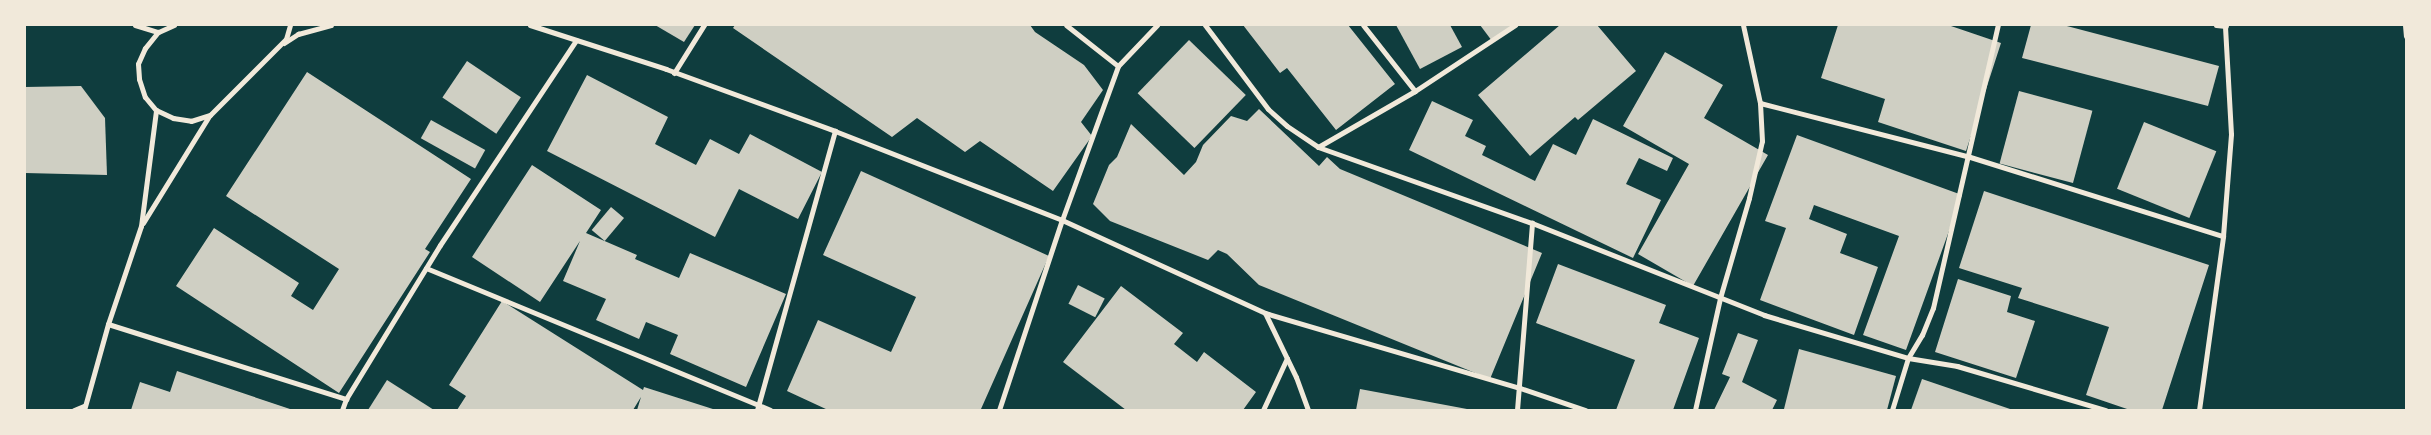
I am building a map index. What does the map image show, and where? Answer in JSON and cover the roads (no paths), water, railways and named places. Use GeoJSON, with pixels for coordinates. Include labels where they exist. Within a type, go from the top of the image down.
{"type":"FeatureCollection","features":[{"type":"Feature","properties":{"kind":"street"},"geometry":{"type":"LineString","coordinates":[[135,25],[158,32]]}},
{"type":"Feature","properties":{"kind":"street"},"geometry":{"type":"LineString","coordinates":[[174,25],[158,32],[145,48],[138,64],[139,79],[145,97],[156,110],[173,118],[191,121],[210,115]]}},
{"type":"Feature","properties":{"kind":"street"},"geometry":{"type":"LineString","coordinates":[[275,49],[298,34],[331,25]]}},
{"type":"Feature","properties":{"kind":"street"},"geometry":{"type":"LineString","coordinates":[[530,25],[674,73],[835,131],[1062,220],[1265,313],[1520,388],[1585,410]]}},
{"type":"Feature","properties":{"kind":"street"},"geometry":{"type":"LineString","coordinates":[[674,73],[704,25]]}},
{"type":"Feature","properties":{"kind":"street"},"geometry":{"type":"LineString","coordinates":[[1066,25],[1118,66]]}},
{"type":"Feature","properties":{"kind":"street"},"geometry":{"type":"LineString","coordinates":[[999,410],[1062,220],[1118,66],[1157,25]]}},
{"type":"Feature","properties":{"kind":"street"},"geometry":{"type":"LineString","coordinates":[[1205,25],[1268,109],[1287,126],[1318,147],[1532,223],[1764,314],[1908,358],[1957,366],[2106,410]]}},
{"type":"Feature","properties":{"kind":"street"},"geometry":{"type":"LineString","coordinates":[[1363,25],[1415,90]]}},
{"type":"Feature","properties":{"kind":"street"},"geometry":{"type":"LineString","coordinates":[[1318,147],[1415,90],[1515,25]]}},
{"type":"Feature","properties":{"kind":"street"},"geometry":{"type":"LineString","coordinates":[[1695,410],[1720,298],[1762,140],[1760,104],[1742,25]]}},
{"type":"Feature","properties":{"kind":"street"},"geometry":{"type":"LineString","coordinates":[[1892,410],[1908,358],[1922,335],[1933,308],[1998,25]]}},
{"type":"Feature","properties":{"kind":"street"},"geometry":{"type":"LineString","coordinates":[[2199,410],[2224,236],[2231,134],[2225,25],[2216,25]]}},
{"type":"Feature","properties":{"kind":"street"},"geometry":{"type":"LineString","coordinates":[[2405,25],[2406,36]]}},
{"type":"Feature","properties":{"kind":"street"},"geometry":{"type":"LineString","coordinates":[[141,226],[210,115],[275,49],[290,28],[298,34]]}},
{"type":"Feature","properties":{"kind":"street"},"geometry":{"type":"LineString","coordinates":[[342,410],[346,399],[426,268],[576,40]]}},
{"type":"Feature","properties":{"kind":"street"},"geometry":{"type":"LineString","coordinates":[[1760,104],[1967,156],[2224,236]]}},
{"type":"Feature","properties":{"kind":"street"},"geometry":{"type":"LineString","coordinates":[[74,410],[84,408],[108,324],[141,226],[156,110]]}},
{"type":"Feature","properties":{"kind":"street"},"geometry":{"type":"LineString","coordinates":[[757,408],[835,131]]}},
{"type":"Feature","properties":{"kind":"street"},"geometry":{"type":"LineString","coordinates":[[1517,410],[1532,223]]}},
{"type":"Feature","properties":{"kind":"street"},"geometry":{"type":"LineString","coordinates":[[426,268],[757,408],[770,410]]}},
{"type":"Feature","properties":{"kind":"street"},"geometry":{"type":"LineString","coordinates":[[1265,313],[1288,358],[1308,410]]}},
{"type":"Feature","properties":{"kind":"street"},"geometry":{"type":"LineString","coordinates":[[108,324],[346,399]]}},
{"type":"Feature","properties":{"kind":"street"},"geometry":{"type":"LineString","coordinates":[[1262,410],[1288,358]]}}]}
